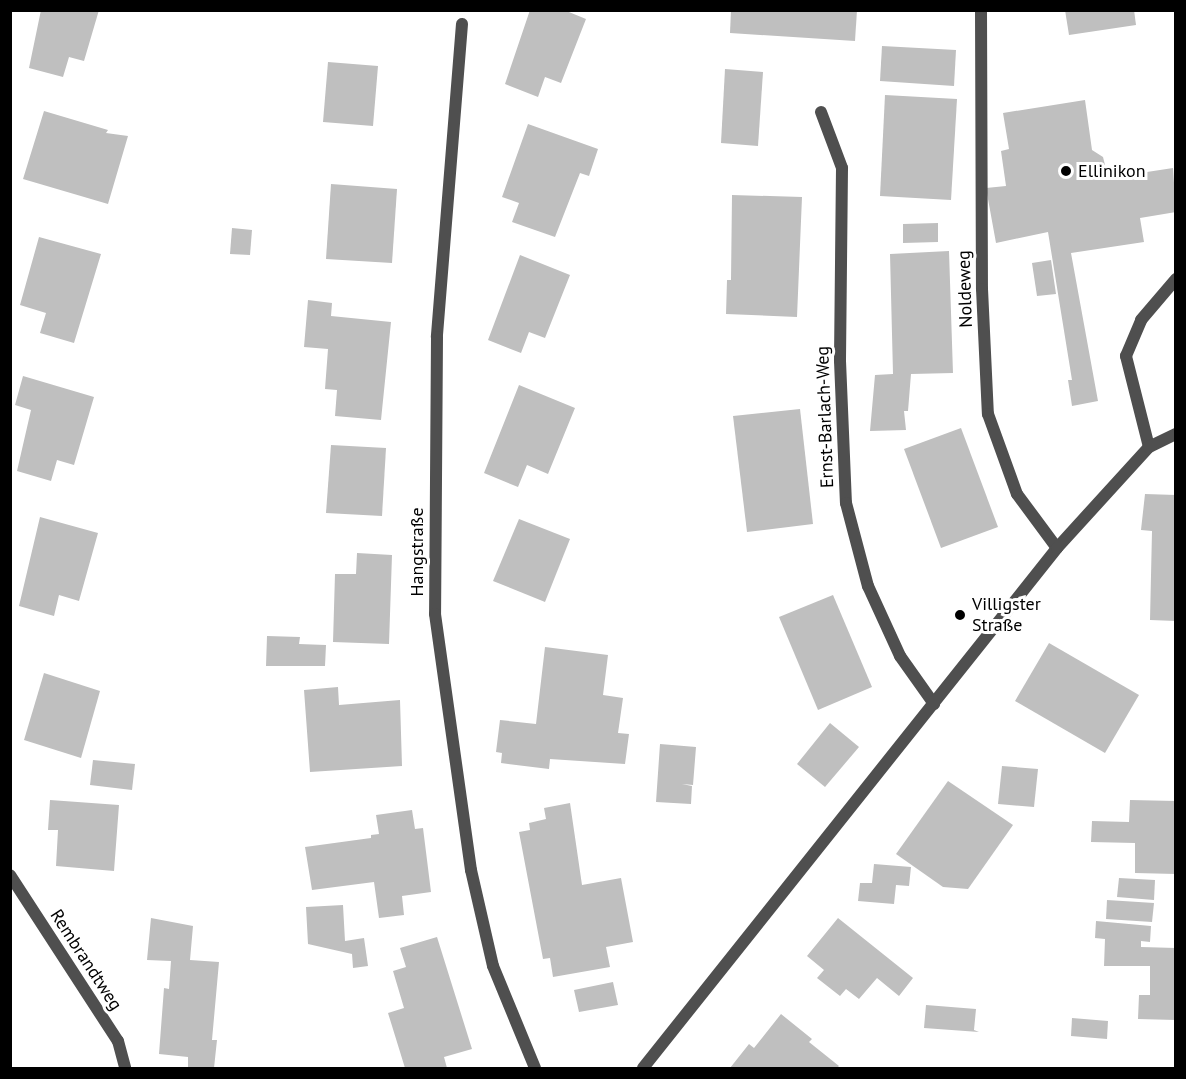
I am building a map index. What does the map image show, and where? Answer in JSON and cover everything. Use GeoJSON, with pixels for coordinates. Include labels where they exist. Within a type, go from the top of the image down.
{"type":"FeatureCollection","features":[{"type":"Feature","properties":{"kind":"street","name":"Noldeweg"},"geometry":{"type":"LineString","coordinates":[[981,10],[982,289],[988,414],[1017,494],[1057,548]]}},
{"type":"Feature","properties":{"kind":"street","name":"Hangstraße"},"geometry":{"type":"LineString","coordinates":[[462,24],[437,337],[435,614],[471,870],[493,966],[535,1068]]}},
{"type":"Feature","properties":{"kind":"street","name":"Ernst-Barlach-Weg"},"geometry":{"type":"LineString","coordinates":[[821,112],[842,168],[840,361],[846,504],[868,586],[900,656],[934,704]]}},
{"type":"Feature","properties":{"kind":"street"},"geometry":{"type":"LineString","coordinates":[[1149,447],[1126,356],[1141,320],[1176,279]]}},
{"type":"Feature","properties":{"kind":"street"},"geometry":{"type":"LineString","coordinates":[[643,1068],[1057,548],[1149,447],[1176,434]]}},
{"type":"Feature","properties":{"kind":"street","name":"Rembrandtweg"},"geometry":{"type":"LineString","coordinates":[[10,875],[118,1041],[125,1068]]}},
{"type":"Feature","properties":{"kind":"building"},"geometry":{"type":"Polygon","coordinates":[[[41,10],[99,10],[84,61],[69,57],[63,77],[29,68],[41,10]]]}},
{"type":"Feature","properties":{"kind":"building"},"geometry":{"type":"Polygon","coordinates":[[[530,10],[564,10],[586,19],[561,83],[545,77],[538,97],[505,84],[530,10]]]}},
{"type":"Feature","properties":{"kind":"building"},"geometry":{"type":"Polygon","coordinates":[[[731,10],[857,10],[855,41],[730,33],[731,10]]]}},
{"type":"Feature","properties":{"kind":"building"},"geometry":{"type":"Polygon","coordinates":[[[1065,10],[1134,10],[1136,25],[1069,35],[1065,10]]]}},
{"type":"Feature","properties":{"kind":"building"},"geometry":{"type":"Polygon","coordinates":[[[882,46],[956,50],[954,86],[880,81],[882,46]]]}},
{"type":"Feature","properties":{"kind":"building"},"geometry":{"type":"Polygon","coordinates":[[[328,62],[378,66],[373,126],[323,122],[328,62]]]}},
{"type":"Feature","properties":{"kind":"building"},"geometry":{"type":"Polygon","coordinates":[[[725,69],[763,72],[758,146],[721,143],[725,69]]]}},
{"type":"Feature","properties":{"kind":"building"},"geometry":{"type":"Polygon","coordinates":[[[885,95],[957,99],[951,200],[880,196],[885,95]]]}},
{"type":"Feature","properties":{"kind":"building"},"geometry":{"type":"Polygon","coordinates":[[[1085,100],[1092,150],[1103,157],[1105,165],[1095,180],[1173,168],[1176,212],[1140,218],[1144,242],[1071,253],[1098,401],[1072,406],[1068,380],[1072,380],[1048,232],[996,243],[986,188],[1006,186],[1001,151],[1009,149],[1003,113],[1085,100]]]}},
{"type":"Feature","properties":{"kind":"building"},"geometry":{"type":"Polygon","coordinates":[[[44,111],[108,130],[106,133],[128,136],[108,204],[23,179],[44,111]]]}},
{"type":"Feature","properties":{"kind":"building"},"geometry":{"type":"Polygon","coordinates":[[[528,124],[598,149],[589,176],[580,173],[555,237],[512,222],[519,203],[502,197],[528,124]]]}},
{"type":"Feature","properties":{"kind":"building"},"geometry":{"type":"Polygon","coordinates":[[[331,184],[397,189],[392,263],[326,259],[331,184]]]}},
{"type":"Feature","properties":{"kind":"building"},"geometry":{"type":"Polygon","coordinates":[[[732,195],[802,197],[797,317],[726,314],[727,280],[731,280],[732,195]]]}},
{"type":"Feature","properties":{"kind":"building"},"geometry":{"type":"Polygon","coordinates":[[[938,223],[938,242],[903,243],[903,224],[938,223]]]}},
{"type":"Feature","properties":{"kind":"building"},"geometry":{"type":"Polygon","coordinates":[[[232,228],[252,230],[250,255],[230,254],[232,228]]]}},
{"type":"Feature","properties":{"kind":"building"},"geometry":{"type":"Polygon","coordinates":[[[39,237],[101,254],[74,343],[40,333],[46,313],[20,305],[39,237]]]}},
{"type":"Feature","properties":{"kind":"building"},"geometry":{"type":"Polygon","coordinates":[[[949,251],[953,373],[911,374],[908,411],[904,411],[906,430],[870,431],[875,375],[893,374],[890,254],[949,251]]]}},
{"type":"Feature","properties":{"kind":"building"},"geometry":{"type":"Polygon","coordinates":[[[520,255],[570,275],[545,338],[529,332],[521,353],[488,340],[520,255]]]}},
{"type":"Feature","properties":{"kind":"building"},"geometry":{"type":"Polygon","coordinates":[[[1051,260],[1056,294],[1037,296],[1032,263],[1051,260]]]}},
{"type":"Feature","properties":{"kind":"building"},"geometry":{"type":"Polygon","coordinates":[[[308,300],[332,303],[331,316],[391,322],[381,420],[335,416],[337,390],[325,389],[328,349],[304,347],[308,300]]]}},
{"type":"Feature","properties":{"kind":"building"},"geometry":{"type":"Polygon","coordinates":[[[23,376],[94,397],[74,465],[57,460],[51,481],[17,471],[31,410],[15,405],[23,376]]]}},
{"type":"Feature","properties":{"kind":"building"},"geometry":{"type":"Polygon","coordinates":[[[519,385],[575,408],[548,474],[527,465],[518,487],[484,473],[519,385]]]}},
{"type":"Feature","properties":{"kind":"building"},"geometry":{"type":"Polygon","coordinates":[[[800,409],[813,524],[747,532],[733,416],[800,409]]]}},
{"type":"Feature","properties":{"kind":"building"},"geometry":{"type":"Polygon","coordinates":[[[961,428],[998,527],[941,548],[904,449],[961,428]]]}},
{"type":"Feature","properties":{"kind":"building"},"geometry":{"type":"Polygon","coordinates":[[[331,445],[386,448],[382,516],[326,513],[331,445]]]}},
{"type":"Feature","properties":{"kind":"building"},"geometry":{"type":"Polygon","coordinates":[[[1145,494],[1176,495],[1176,621],[1150,620],[1152,531],[1141,530],[1145,494]]]}},
{"type":"Feature","properties":{"kind":"building"},"geometry":{"type":"Polygon","coordinates":[[[40,517],[98,533],[79,601],[59,595],[54,616],[19,606],[40,517]]]}},
{"type":"Feature","properties":{"kind":"building"},"geometry":{"type":"Polygon","coordinates":[[[519,519],[570,539],[545,602],[493,581],[519,519]]]}},
{"type":"Feature","properties":{"kind":"building"},"geometry":{"type":"Polygon","coordinates":[[[357,553],[392,555],[389,644],[333,642],[335,574],[356,574],[357,553]]]}},
{"type":"Feature","properties":{"kind":"building"},"geometry":{"type":"Polygon","coordinates":[[[833,595],[872,687],[818,710],[779,617],[833,595]]]}},
{"type":"Feature","properties":{"kind":"building"},"geometry":{"type":"Polygon","coordinates":[[[267,636],[300,637],[299,644],[326,645],[325,666],[266,666],[267,636]]]}},
{"type":"Feature","properties":{"kind":"building"},"geometry":{"type":"Polygon","coordinates":[[[1049,643],[1139,695],[1105,753],[1015,701],[1049,643]]]}},
{"type":"Feature","properties":{"kind":"building"},"geometry":{"type":"Polygon","coordinates":[[[545,647],[608,655],[603,695],[623,698],[618,733],[629,734],[625,764],[550,759],[549,769],[501,763],[502,753],[496,752],[500,720],[536,724],[545,647]]]}},
{"type":"Feature","properties":{"kind":"building"},"geometry":{"type":"Polygon","coordinates":[[[44,673],[100,691],[81,758],[24,740],[44,673]]]}},
{"type":"Feature","properties":{"kind":"building"},"geometry":{"type":"Polygon","coordinates":[[[338,687],[339,705],[400,700],[402,766],[310,772],[304,690],[338,687]]]}},
{"type":"Feature","properties":{"kind":"building"},"geometry":{"type":"Polygon","coordinates":[[[830,723],[859,747],[825,787],[797,764],[830,723]]]}},
{"type":"Feature","properties":{"kind":"building"},"geometry":{"type":"Polygon","coordinates":[[[660,744],[696,747],[693,785],[682,784],[692,786],[691,804],[656,802],[660,744]]]}},
{"type":"Feature","properties":{"kind":"building"},"geometry":{"type":"Polygon","coordinates":[[[93,760],[135,764],[132,790],[90,785],[93,760]]]}},
{"type":"Feature","properties":{"kind":"building"},"geometry":{"type":"Polygon","coordinates":[[[1002,766],[1038,769],[1034,807],[998,804],[1002,766]]]}},
{"type":"Feature","properties":{"kind":"building"},"geometry":{"type":"Polygon","coordinates":[[[948,781],[1013,825],[968,889],[943,887],[896,854],[948,781]]]}},
{"type":"Feature","properties":{"kind":"building"},"geometry":{"type":"Polygon","coordinates":[[[50,800],[119,805],[114,871],[56,866],[58,830],[48,830],[50,800]]]}},
{"type":"Feature","properties":{"kind":"building"},"geometry":{"type":"Polygon","coordinates":[[[1130,800],[1176,801],[1176,874],[1135,873],[1135,843],[1091,842],[1092,821],[1129,822],[1130,800]]]}},
{"type":"Feature","properties":{"kind":"building"},"geometry":{"type":"Polygon","coordinates":[[[570,803],[582,885],[621,878],[633,942],[606,947],[610,967],[553,977],[550,958],[543,959],[519,832],[530,830],[529,823],[546,819],[544,808],[570,803]]]}},
{"type":"Feature","properties":{"kind":"building"},"geometry":{"type":"Polygon","coordinates":[[[412,810],[415,829],[423,828],[431,892],[402,896],[404,915],[379,918],[374,882],[312,890],[305,847],[371,838],[371,835],[379,834],[376,815],[412,810]]]}},
{"type":"Feature","properties":{"kind":"building"},"geometry":{"type":"Polygon","coordinates":[[[874,864],[911,867],[909,886],[896,885],[894,904],[858,901],[860,883],[872,883],[874,864]]]}},
{"type":"Feature","properties":{"kind":"building"},"geometry":{"type":"Polygon","coordinates":[[[1119,878],[1155,880],[1154,900],[1117,897],[1119,878]]]}},
{"type":"Feature","properties":{"kind":"building"},"geometry":{"type":"Polygon","coordinates":[[[1107,900],[1154,903],[1152,922],[1106,919],[1107,900]]]}},
{"type":"Feature","properties":{"kind":"building"},"geometry":{"type":"Polygon","coordinates":[[[343,905],[345,941],[364,938],[368,966],[353,968],[352,954],[308,944],[306,907],[343,905]]]}},
{"type":"Feature","properties":{"kind":"building"},"geometry":{"type":"Polygon","coordinates":[[[151,918],[193,926],[190,960],[219,962],[212,1040],[217,1040],[214,1068],[188,1068],[188,1057],[159,1054],[164,988],[169,989],[171,961],[147,960],[151,918]]]}},
{"type":"Feature","properties":{"kind":"building"},"geometry":{"type":"Polygon","coordinates":[[[838,918],[913,978],[899,996],[877,978],[859,999],[846,989],[840,996],[817,978],[824,970],[807,956],[838,918]]]}},
{"type":"Feature","properties":{"kind":"building"},"geometry":{"type":"Polygon","coordinates":[[[1096,921],[1151,926],[1150,942],[1141,941],[1141,947],[1176,948],[1176,1020],[1138,1019],[1139,995],[1150,995],[1150,966],[1104,966],[1105,939],[1095,938],[1096,921]]]}},
{"type":"Feature","properties":{"kind":"building"},"geometry":{"type":"Polygon","coordinates":[[[437,937],[472,1049],[444,1057],[447,1068],[405,1068],[388,1013],[404,1008],[393,971],[406,967],[400,948],[437,937]]]}},
{"type":"Feature","properties":{"kind":"building"},"geometry":{"type":"Polygon","coordinates":[[[613,982],[618,1005],[579,1012],[574,990],[613,982]]]}},
{"type":"Feature","properties":{"kind":"building"},"geometry":{"type":"Polygon","coordinates":[[[926,1005],[976,1009],[974,1030],[979,1032],[924,1028],[926,1005]]]}},
{"type":"Feature","properties":{"kind":"building"},"geometry":{"type":"Polygon","coordinates":[[[781,1014],[812,1039],[809,1042],[839,1066],[837,1068],[730,1068],[749,1044],[754,1048],[781,1014]]]}},
{"type":"Feature","properties":{"kind":"building"},"geometry":{"type":"Polygon","coordinates":[[[1072,1018],[1108,1021],[1107,1039],[1071,1036],[1072,1018]]]}},
{"type":"Feature","properties":{"kind":"place","name":"Ellinikon"},"geometry":{"type":"Point","coordinates":[1066,171]}},
{"type":"Feature","properties":{"kind":"place","name":"Villigster Straße"},"geometry":{"type":"Point","coordinates":[960,615]}}]}
